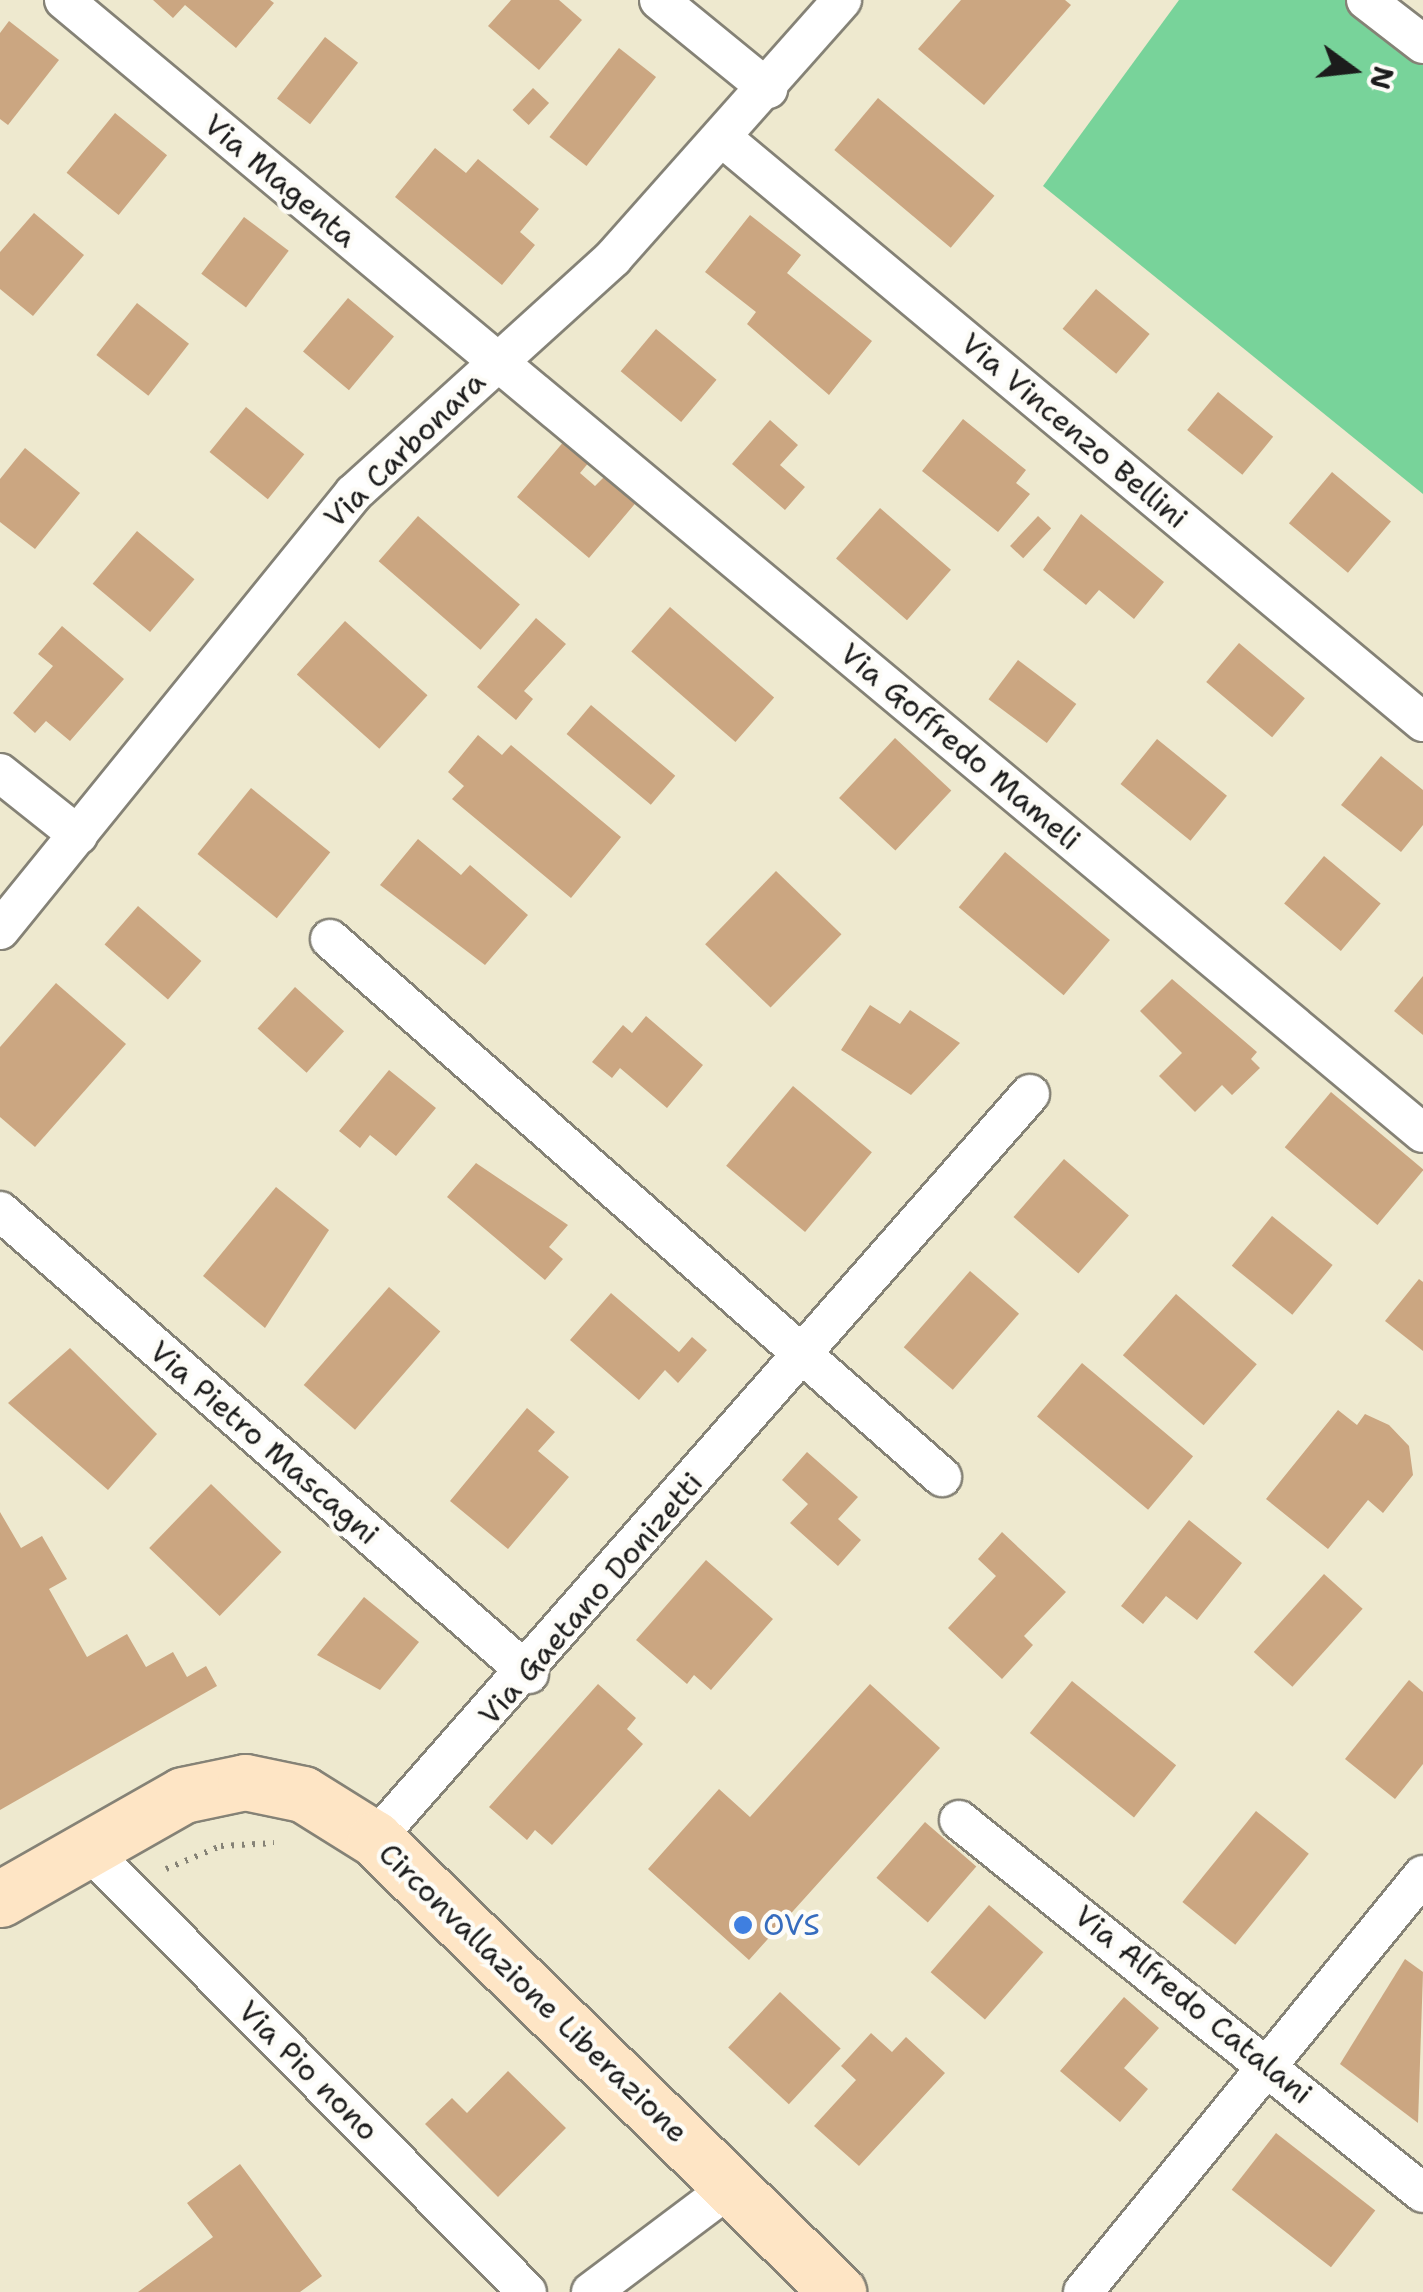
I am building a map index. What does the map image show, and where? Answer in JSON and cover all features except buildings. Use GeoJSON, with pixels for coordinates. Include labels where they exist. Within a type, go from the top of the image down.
{"type":"FeatureCollection","features":[{"type":"Feature","properties":{"kind":"main road","name":"Circonvallazione Liberazione"},"geometry":{"type":"LineString","coordinates":[[0,1898],[107,1868],[183,1795],[246,1782],[303,1794],[375,1839],[838,2292]]}},
{"type":"Feature","properties":{"kind":"street","name":"Via Magenta"},"geometry":{"type":"LineString","coordinates":[[64,0],[496,362]]}},
{"type":"Feature","properties":{"kind":"street"},"geometry":{"type":"LineString","coordinates":[[659,0],[768,89]]}},
{"type":"Feature","properties":{"kind":"street","name":"Via Carbonara"},"geometry":{"type":"LineString","coordinates":[[0,930],[354,494],[725,140],[842,0]]}},
{"type":"Feature","properties":{"kind":"street"},"geometry":{"type":"LineString","coordinates":[[1366,0],[1423,44]]}},
{"type":"Feature","properties":{"kind":"street","name":"Via Vincenzo Bellini"},"geometry":{"type":"LineString","coordinates":[[725,140],[1423,722]]}},
{"type":"Feature","properties":{"kind":"street","name":"Via Goffredo Mameli"},"geometry":{"type":"LineString","coordinates":[[496,362],[1423,1133]]}},
{"type":"Feature","properties":{"kind":"street"},"geometry":{"type":"LineString","coordinates":[[0,773],[78,835]]}},
{"type":"Feature","properties":{"kind":"street"},"geometry":{"type":"LineString","coordinates":[[330,940],[942,1477]]}},
{"type":"Feature","properties":{"kind":"street","name":"Via Gaetano Donizetti"},"geometry":{"type":"LineString","coordinates":[[375,1839],[528,1674],[1030,1094]]}},
{"type":"Feature","properties":{"kind":"street","name":"Via Pietro Mascagni"},"geometry":{"type":"LineString","coordinates":[[0,1211],[528,1674]]}},
{"type":"Feature","properties":{"kind":"street","name":"Via Alfredo Catalani"},"geometry":{"type":"LineString","coordinates":[[960,1820],[1268,2062],[1423,2193]]}},
{"type":"Feature","properties":{"kind":"street","name":"Via Pio nono"},"geometry":{"type":"LineString","coordinates":[[107,1868],[527,2292]]}},
{"type":"Feature","properties":{"kind":"street"},"geometry":{"type":"LineString","coordinates":[[1082,2292],[1423,1875]]}},
{"type":"Feature","properties":{"kind":"street"},"geometry":{"type":"LineString","coordinates":[[591,2292],[731,2186]]}},
{"type":"Feature","properties":{"kind":"path"},"geometry":{"type":"LineString","coordinates":[[107,1868],[221,1846],[282,1842]]}},
{"type":"Feature","properties":{"kind":"green space"},"geometry":{"type":"Polygon","coordinates":[[[1179,0],[1371,0],[1423,41],[1423,494],[1043,186],[1179,0]]]}},
{"type":"Feature","properties":{"kind":"place","name":"OVS"},"geometry":{"type":"Point","coordinates":[743,1925]}}]}
